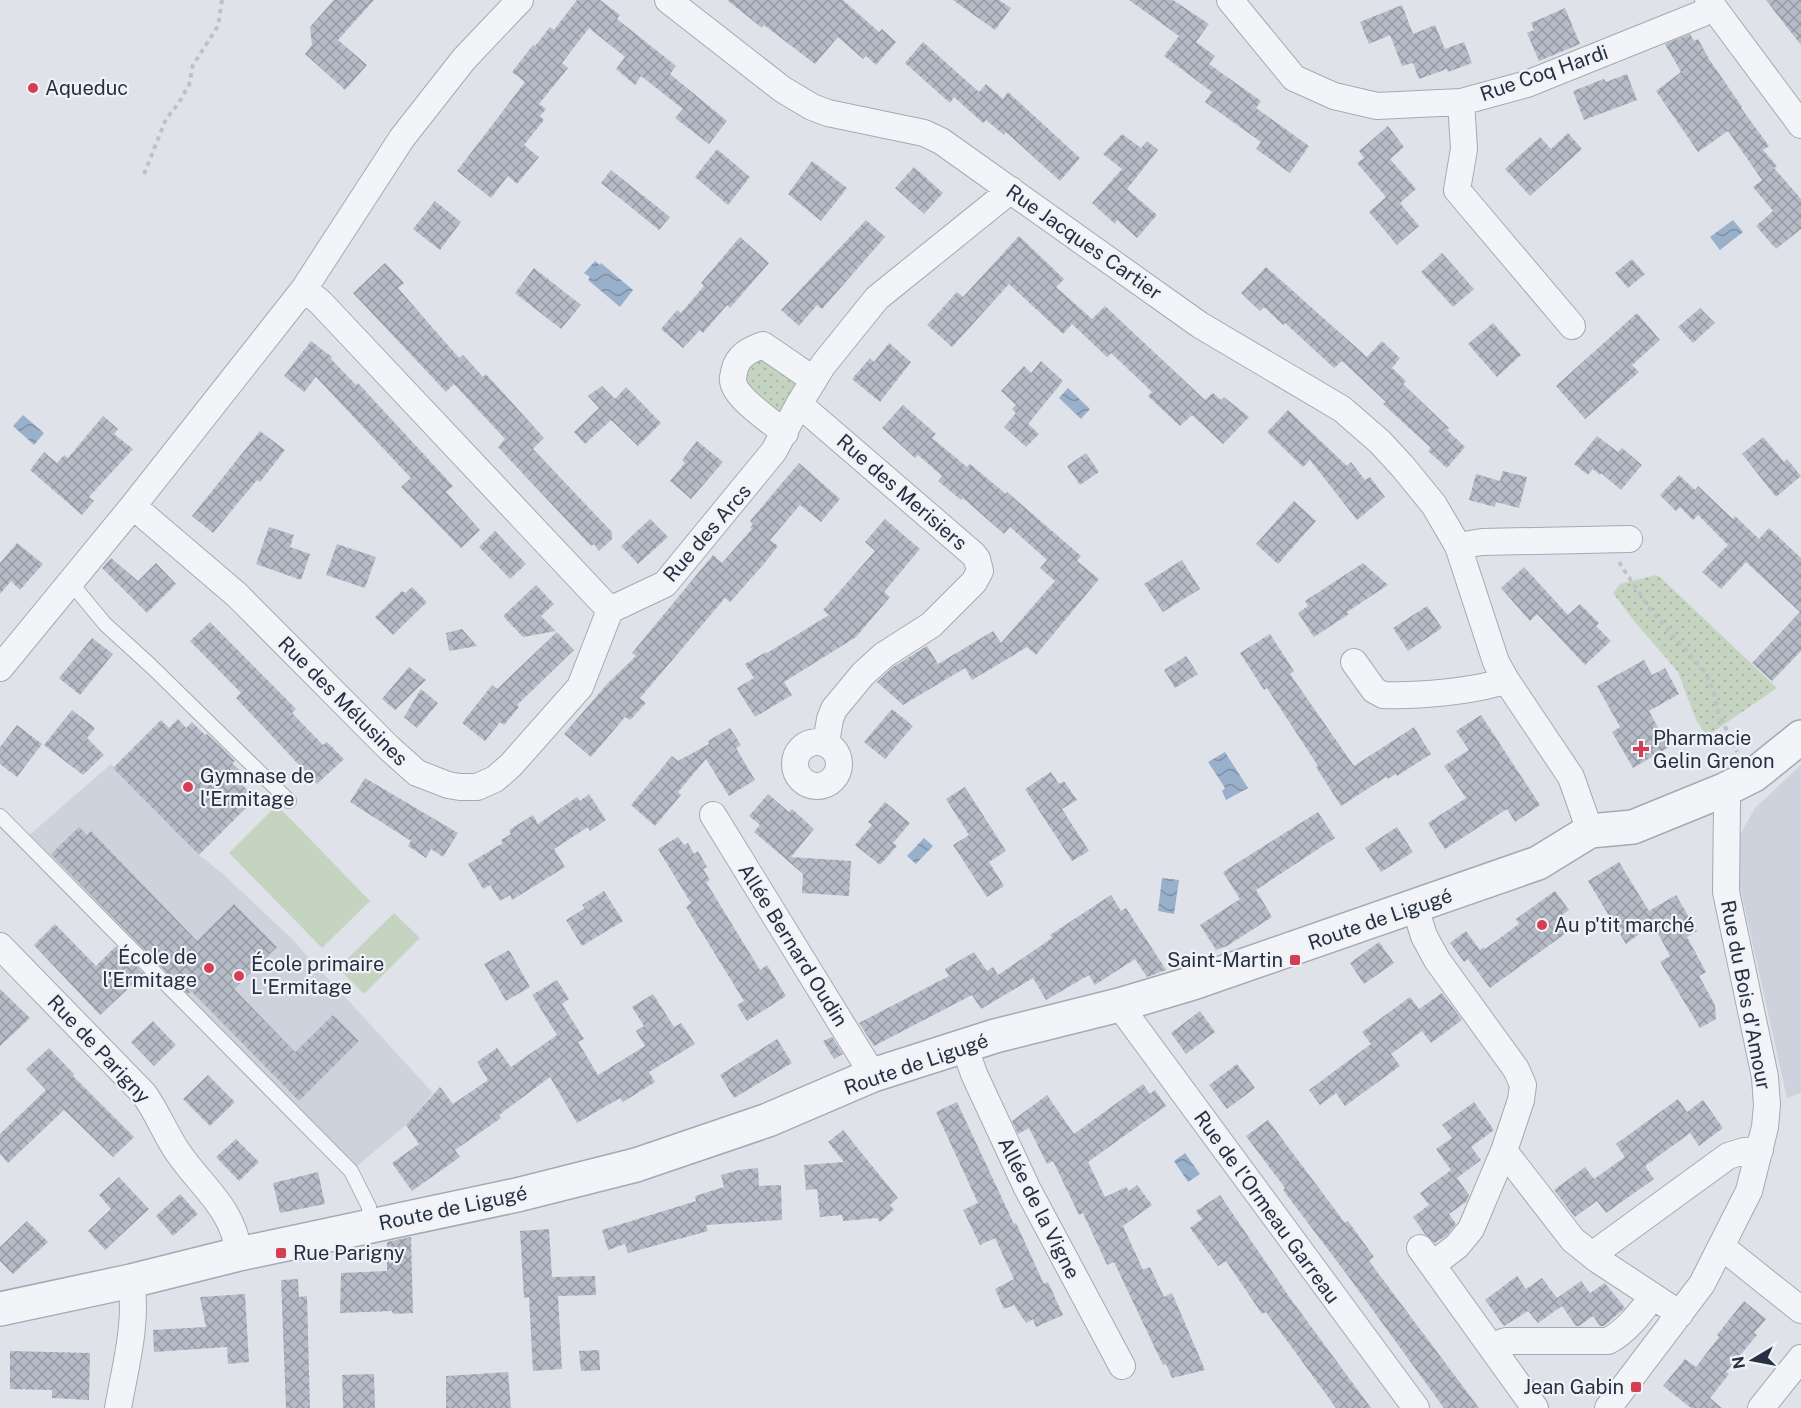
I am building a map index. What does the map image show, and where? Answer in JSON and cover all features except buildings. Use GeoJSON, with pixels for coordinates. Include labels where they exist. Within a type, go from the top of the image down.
{"type":"FeatureCollection","features":[{"type":"Feature","properties":{"kind":"street"},"geometry":{"type":"LineString","coordinates":[[0,668],[133,506],[304,289],[402,138],[464,59],[520,0]]}},
{"type":"Feature","properties":{"kind":"street","name":"Rue Jacques Cartier"},"geometry":{"type":"LineString","coordinates":[[668,0],[782,89],[807,104],[828,113],[924,133],[958,152],[1200,325],[1342,409],[1370,432],[1404,467],[1434,505],[1458,546],[1496,662],[1571,777],[1590,831]]}},
{"type":"Feature","properties":{"kind":"street","name":"Rue Coq Hardi"},"geometry":{"type":"LineString","coordinates":[[1230,0],[1294,78],[1334,96],[1377,106],[1461,102],[1527,84],[1701,14],[1709,3]]}},
{"type":"Feature","properties":{"kind":"street"},"geometry":{"type":"LineString","coordinates":[[1709,3],[1801,125]]}},
{"type":"Feature","properties":{"kind":"street"},"geometry":{"type":"LineString","coordinates":[[1461,102],[1464,149],[1457,190],[1572,326]]}},
{"type":"Feature","properties":{"kind":"street","name":"Rue des Arcs"},"geometry":{"type":"LineString","coordinates":[[610,610],[665,584],[753,479],[785,433],[814,380],[877,298],[1011,190]]}},
{"type":"Feature","properties":{"kind":"street"},"geometry":{"type":"LineString","coordinates":[[304,289],[328,311],[610,610]]}},
{"type":"Feature","properties":{"kind":"street"},"geometry":{"type":"LineString","coordinates":[[785,433],[751,406],[738,392],[733,381],[736,366],[746,351],[763,345],[814,380]]}},
{"type":"Feature","properties":{"kind":"street","name":"Rue des Merisiers"},"geometry":{"type":"LineString","coordinates":[[799,404],[974,554],[980,572],[969,588],[931,625],[884,655],[863,674],[834,709],[830,718],[826,743]]}},
{"type":"Feature","properties":{"kind":"street","name":"Rue des Mélusines"},"geometry":{"type":"LineString","coordinates":[[133,506],[237,595],[411,768],[422,776],[448,785],[469,788],[484,785],[511,765],[580,687],[610,610]]}},
{"type":"Feature","properties":{"kind":"street"},"geometry":{"type":"LineString","coordinates":[[1458,546],[1482,542],[1619,539]]}},
{"type":"Feature","properties":{"kind":"street"},"geometry":{"type":"LineString","coordinates":[[1354,662],[1374,690],[1383,695],[1463,690],[1506,680]]}},
{"type":"Feature","properties":{"kind":"street","name":"Route de Ligugé"},"geometry":{"type":"LineString","coordinates":[[0,1309],[131,1281],[239,1254],[517,1196],[636,1165],[768,1120],[873,1075],[964,1045],[1119,1005],[1193,983],[1538,863],[1590,831],[1633,827],[1724,790],[1754,775],[1801,737]]}},
{"type":"Feature","properties":{"kind":"street","name":"Rue du Bois d'Amour"},"geometry":{"type":"LineString","coordinates":[[1608,1408],[1702,1284],[1749,1191],[1766,1127],[1765,1077],[1726,892],[1727,803],[1724,790]]}},
{"type":"Feature","properties":{"kind":"street","name":"Allée Bernard Oudin"},"geometry":{"type":"LineString","coordinates":[[713,815],[873,1075]]}},
{"type":"Feature","properties":{"kind":"street"},"geometry":{"type":"LineString","coordinates":[[1414,907],[1424,936],[1437,960],[1516,1069],[1522,1085],[1521,1100],[1504,1151],[1471,1229],[1457,1246],[1426,1256],[1536,1408]]}},
{"type":"Feature","properties":{"kind":"street","name":"Rue de Parigny"},"geometry":{"type":"LineString","coordinates":[[0,946],[148,1100],[177,1150],[230,1219],[237,1236],[239,1254]]}},
{"type":"Feature","properties":{"kind":"street","name":"Rue de l'Ormeau Garreau"},"geometry":{"type":"LineString","coordinates":[[1119,1005],[1416,1408]]}},
{"type":"Feature","properties":{"kind":"street","name":"Allée de la Vigne"},"geometry":{"type":"LineString","coordinates":[[964,1045],[974,1074],[1027,1188],[1122,1366]]}},
{"type":"Feature","properties":{"kind":"street"},"geometry":{"type":"LineString","coordinates":[[1592,1255],[1728,1156],[1744,1151],[1760,1150]]}},
{"type":"Feature","properties":{"kind":"street"},"geometry":{"type":"LineString","coordinates":[[1504,1151],[1573,1240],[1680,1314]]}},
{"type":"Feature","properties":{"kind":"street"},"geometry":{"type":"LineString","coordinates":[[1722,1247],[1801,1310]]}},
{"type":"Feature","properties":{"kind":"street"},"geometry":{"type":"LineString","coordinates":[[118,1408],[129,1340],[133,1296],[131,1281]]}},
{"type":"Feature","properties":{"kind":"street"},"geometry":{"type":"LineString","coordinates":[[1491,1346],[1506,1341],[1608,1341],[1619,1335],[1640,1314],[1653,1296]]}},
{"type":"Feature","properties":{"kind":"street"},"geometry":{"type":"LineString","coordinates":[[1761,1408],[1801,1358]]}},
{"type":"Feature","properties":{"kind":"lane"},"geometry":{"type":"LineString","coordinates":[[71,583],[105,624],[289,801]]}},
{"type":"Feature","properties":{"kind":"lane"},"geometry":{"type":"LineString","coordinates":[[0,816],[351,1171],[369,1207],[370,1226]]}},
{"type":"Feature","properties":{"kind":"path"},"geometry":{"type":"LineString","coordinates":[[144,174],[166,118],[178,104],[189,84],[193,65],[218,26],[222,0]]}},
{"type":"Feature","properties":{"kind":"path"},"geometry":{"type":"LineString","coordinates":[[1619,539],[1617,560],[1649,608],[1705,672],[1713,689],[1718,712],[1737,752]]}},
{"type":"Feature","properties":{"kind":"shaded area","name":"École primaire L'Ermitage"},"geometry":{"type":"Polygon","coordinates":[[[111,764],[199,855],[222,873],[291,938],[433,1093],[406,1125],[357,1166],[358,1169],[348,1179],[20,843],[111,764]]]}},
{"type":"Feature","properties":{"kind":"shaded area"},"geometry":{"type":"Polygon","coordinates":[[[1801,765],[1801,1093],[1787,1098],[1740,887],[1740,835],[1755,808],[1801,765]]]}},
{"type":"Feature","properties":{"kind":"green space"},"geometry":{"type":"Polygon","coordinates":[[[761,356],[796,374],[798,385],[781,412],[774,414],[757,404],[742,374],[761,356]]]}},
{"type":"Feature","properties":{"kind":"green space"},"geometry":{"type":"Polygon","coordinates":[[[1656,575],[1777,688],[1707,736],[1696,720],[1678,672],[1613,593],[1620,584],[1656,575]]]}},
{"type":"Feature","properties":{"kind":"green space"},"geometry":{"type":"Polygon","coordinates":[[[277,805],[370,901],[322,948],[229,853],[277,805]]]}},
{"type":"Feature","properties":{"kind":"green space"},"geometry":{"type":"Polygon","coordinates":[[[394,913],[420,938],[364,994],[338,968],[394,913]]]}},
{"type":"Feature","properties":{"kind":"water"},"geometry":{"type":"Polygon","coordinates":[[[1733,220],[1743,232],[1720,250],[1710,237],[1733,220]]]}},
{"type":"Feature","properties":{"kind":"water"},"geometry":{"type":"Polygon","coordinates":[[[595,261],[600,265],[601,263],[633,290],[620,307],[588,280],[590,277],[584,273],[595,261]]]}},
{"type":"Feature","properties":{"kind":"water"},"geometry":{"type":"Polygon","coordinates":[[[1068,388],[1090,409],[1081,419],[1059,398],[1068,388]]]}},
{"type":"Feature","properties":{"kind":"water"},"geometry":{"type":"Polygon","coordinates":[[[23,415],[44,433],[34,445],[13,426],[23,415]]]}},
{"type":"Feature","properties":{"kind":"water"},"geometry":{"type":"Polygon","coordinates":[[[1225,752],[1248,788],[1226,800],[1222,791],[1225,788],[1208,762],[1225,752]]]}},
{"type":"Feature","properties":{"kind":"water"},"geometry":{"type":"Polygon","coordinates":[[[924,838],[933,846],[916,864],[907,856],[924,838]]]}},
{"type":"Feature","properties":{"kind":"water"},"geometry":{"type":"Polygon","coordinates":[[[1162,878],[1179,880],[1174,914],[1158,911],[1162,878]]]}},
{"type":"Feature","properties":{"kind":"water"},"geometry":{"type":"Polygon","coordinates":[[[1185,1153],[1200,1174],[1188,1182],[1174,1161],[1185,1153]]]}},
{"type":"Feature","properties":{"kind":"place","name":"Aqueduc"},"geometry":{"type":"Point","coordinates":[33,88]}},
{"type":"Feature","properties":{"kind":"place","name":"Pharmacie Gelin Grenon"},"geometry":{"type":"Point","coordinates":[1641,749]}},
{"type":"Feature","properties":{"kind":"place","name":"Gymnase de l'Ermitage"},"geometry":{"type":"Point","coordinates":[188,787]}},
{"type":"Feature","properties":{"kind":"place","name":"Au p'tit marché"},"geometry":{"type":"Point","coordinates":[1542,925]}},
{"type":"Feature","properties":{"kind":"place","name":"Saint-Martin"},"geometry":{"type":"Point","coordinates":[1295,960]}},
{"type":"Feature","properties":{"kind":"place","name":"École de l'Ermitage"},"geometry":{"type":"Point","coordinates":[209,968]}},
{"type":"Feature","properties":{"kind":"place","name":"École primaire L'Ermitage"},"geometry":{"type":"Point","coordinates":[239,976]}},
{"type":"Feature","properties":{"kind":"place","name":"Rue Parigny"},"geometry":{"type":"Point","coordinates":[281,1253]}},
{"type":"Feature","properties":{"kind":"place","name":"Jean Gabin"},"geometry":{"type":"Point","coordinates":[1636,1387]}}]}
